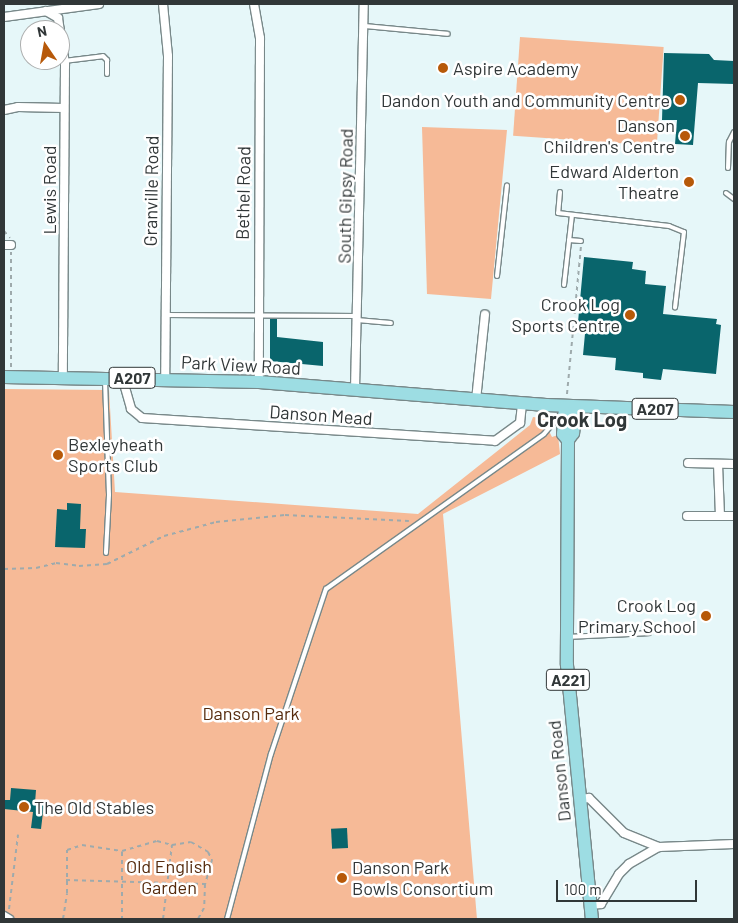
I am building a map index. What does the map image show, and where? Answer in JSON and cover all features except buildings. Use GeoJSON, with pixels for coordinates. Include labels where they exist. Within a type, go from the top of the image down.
{"type":"FeatureCollection","features":[{"type":"Feature","properties":{"kind":"main road","name":"Park View Road"},"geometry":{"type":"LineString","coordinates":[[7,377],[122,377],[260,382],[570,407]]}},
{"type":"Feature","properties":{"kind":"main road","name":"A207"},"geometry":{"type":"LineString","coordinates":[[570,407],[734,412]]}},
{"type":"Feature","properties":{"kind":"main road","name":"Danson Road"},"geometry":{"type":"LineString","coordinates":[[570,407],[563,434],[568,440],[566,637],[579,798],[592,919]]}},
{"type":"Feature","properties":{"kind":"street"},"geometry":{"type":"LineString","coordinates":[[4,17],[87,4],[99,4]]}},
{"type":"Feature","properties":{"kind":"street","name":"Granville Road"},"geometry":{"type":"LineString","coordinates":[[163,4],[168,56],[165,379]]}},
{"type":"Feature","properties":{"kind":"street","name":"Bethel Road"},"geometry":{"type":"LineString","coordinates":[[254,4],[260,38],[257,315],[260,382]]}},
{"type":"Feature","properties":{"kind":"street","name":"South Gipsy Road"},"geometry":{"type":"LineString","coordinates":[[356,389],[364,4]]}},
{"type":"Feature","properties":{"kind":"street","name":"Lewis Road"},"geometry":{"type":"LineString","coordinates":[[46,11],[58,20]]}},
{"type":"Feature","properties":{"kind":"street","name":"Lewis Road"},"geometry":{"type":"LineString","coordinates":[[63,377],[64,70]]}},
{"type":"Feature","properties":{"kind":"street"},"geometry":{"type":"LineString","coordinates":[[4,110],[18,106],[64,108]]}},
{"type":"Feature","properties":{"kind":"street"},"geometry":{"type":"LineString","coordinates":[[476,400],[485,314]]}},
{"type":"Feature","properties":{"kind":"street","name":"Danson Mead"},"geometry":{"type":"LineString","coordinates":[[122,377],[131,409],[142,418],[495,441],[520,423],[522,404]]}},
{"type":"Feature","properties":{"kind":"street"},"geometry":{"type":"LineString","coordinates":[[688,463],[734,464]]}},
{"type":"Feature","properties":{"kind":"street"},"geometry":{"type":"LineString","coordinates":[[718,464],[720,516]]}},
{"type":"Feature","properties":{"kind":"street"},"geometry":{"type":"LineString","coordinates":[[687,516],[734,516]]}},
{"type":"Feature","properties":{"kind":"street"},"geometry":{"type":"LineString","coordinates":[[579,798],[589,798],[624,833],[659,847],[734,844]]}},
{"type":"Feature","properties":{"kind":"street"},"geometry":{"type":"LineString","coordinates":[[590,905],[601,904],[619,874],[629,864],[659,847]]}},
{"type":"Feature","properties":{"kind":"street"},"geometry":{"type":"LineString","coordinates":[[4,916],[8,919]]}},
{"type":"Feature","properties":{"kind":"lane"},"geometry":{"type":"LineString","coordinates":[[364,26],[448,34]]}},
{"type":"Feature","properties":{"kind":"lane"},"geometry":{"type":"LineString","coordinates":[[70,61],[103,56],[107,60],[107,74]]}},
{"type":"Feature","properties":{"kind":"lane"},"geometry":{"type":"LineString","coordinates":[[728,168],[729,142],[734,132]]}},
{"type":"Feature","properties":{"kind":"lane"},"geometry":{"type":"LineString","coordinates":[[497,276],[507,186]]}},
{"type":"Feature","properties":{"kind":"lane"},"geometry":{"type":"LineString","coordinates":[[560,192],[558,213],[669,226],[684,232],[675,307]]}},
{"type":"Feature","properties":{"kind":"lane"},"geometry":{"type":"LineString","coordinates":[[726,193],[734,199]]}},
{"type":"Feature","properties":{"kind":"lane"},"geometry":{"type":"LineString","coordinates":[[564,285],[572,215]]}},
{"type":"Feature","properties":{"kind":"lane"},"geometry":{"type":"LineString","coordinates":[[569,240],[581,242]]}},
{"type":"Feature","properties":{"kind":"lane"},"geometry":{"type":"LineString","coordinates":[[165,315],[358,318],[391,323]]}},
{"type":"Feature","properties":{"kind":"lane"},"geometry":{"type":"LineString","coordinates":[[105,377],[109,495],[106,553]]}},
{"type":"Feature","properties":{"kind":"lane"},"geometry":{"type":"LineString","coordinates":[[227,919],[270,754],[319,602],[337,579],[544,434],[570,407]]}},
{"type":"Feature","properties":{"kind":"lane"},"geometry":{"type":"LineString","coordinates":[[566,637],[649,634]]}},
{"type":"Feature","properties":{"kind":"path"},"geometry":{"type":"LineString","coordinates":[[4,232],[9,236]]}},
{"type":"Feature","properties":{"kind":"path"},"geometry":{"type":"LineString","coordinates":[[570,407],[581,242]]}},
{"type":"Feature","properties":{"kind":"path"},"geometry":{"type":"LineString","coordinates":[[7,245],[7,377]]}},
{"type":"Feature","properties":{"kind":"path"},"geometry":{"type":"LineString","coordinates":[[4,569],[36,568],[56,562],[79,566],[108,564],[164,536],[216,522],[284,515],[344,520],[404,519],[416,524]]}},
{"type":"Feature","properties":{"kind":"path"},"geometry":{"type":"LineString","coordinates":[[8,919],[18,835]]}},
{"type":"Feature","properties":{"kind":"path"},"geometry":{"type":"LineString","coordinates":[[63,919],[66,880],[65,857],[67,850],[73,846],[98,846],[122,852],[157,841],[172,845],[191,842],[208,852],[212,860],[205,884],[204,908],[198,919]]}},
{"type":"Feature","properties":{"kind":"path"},"geometry":{"type":"LineString","coordinates":[[163,919],[172,845]]}},
{"type":"Feature","properties":{"kind":"path"},"geometry":{"type":"LineString","coordinates":[[122,852],[122,919]]}},
{"type":"Feature","properties":{"kind":"path"},"geometry":{"type":"LineString","coordinates":[[66,880],[205,884]]}},
{"type":"Feature","properties":{"kind":"green space"},"geometry":{"type":"Polygon","coordinates":[[[520,37],[664,47],[657,146],[513,136],[520,37]]]}},
{"type":"Feature","properties":{"kind":"green space"},"geometry":{"type":"Polygon","coordinates":[[[422,127],[507,130],[491,299],[427,294],[422,127]]]}},
{"type":"Feature","properties":{"kind":"green space","name":"Danson Park"},"geometry":{"type":"Polygon","coordinates":[[[4,389],[109,390],[115,492],[418,514],[530,425],[533,417],[547,419],[546,425],[552,437],[558,435],[560,454],[443,514],[477,919],[4,919],[4,389]]]}},
{"type":"Feature","properties":{"kind":"place","name":"Aspire Academy"},"geometry":{"type":"Point","coordinates":[443,68]}},
{"type":"Feature","properties":{"kind":"place","name":"Dandon Youth and Community Centre"},"geometry":{"type":"Point","coordinates":[680,100]}},
{"type":"Feature","properties":{"kind":"place","name":"Danson Children's Centre"},"geometry":{"type":"Point","coordinates":[685,136]}},
{"type":"Feature","properties":{"kind":"place","name":"Edward Alderton Theatre"},"geometry":{"type":"Point","coordinates":[689,182]}},
{"type":"Feature","properties":{"kind":"place","name":"Crook Log Sports Centre"},"geometry":{"type":"Point","coordinates":[630,315]}},
{"type":"Feature","properties":{"kind":"place","name":"Bexleyheath Sports Club"},"geometry":{"type":"Point","coordinates":[58,455]}},
{"type":"Feature","properties":{"kind":"place","name":"Crook Log Primary School"},"geometry":{"type":"Point","coordinates":[706,616]}},
{"type":"Feature","properties":{"kind":"place","name":"The Old Stables"},"geometry":{"type":"Point","coordinates":[24,807]}},
{"type":"Feature","properties":{"kind":"place","name":"Danson Park Bowls Consortium"},"geometry":{"type":"Point","coordinates":[342,878]}},
{"type":"Feature","properties":{"kind":"district","name":"Crook Log"},"geometry":{"type":"Point","coordinates":[582,419]}},
{"type":"Feature","properties":{"kind":"park label","name":"Old English Garden"},"geometry":{"type":"Point","coordinates":[169,878]}}]}
